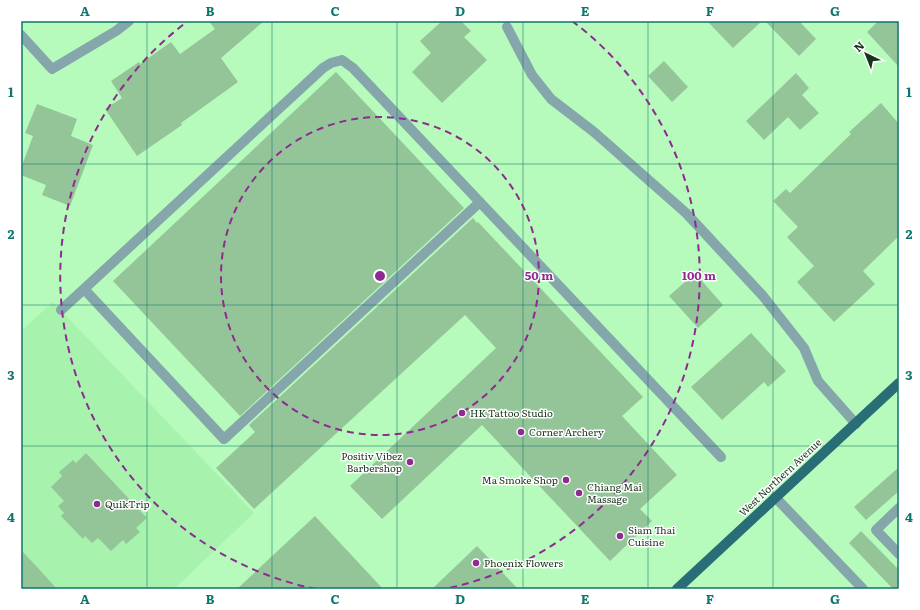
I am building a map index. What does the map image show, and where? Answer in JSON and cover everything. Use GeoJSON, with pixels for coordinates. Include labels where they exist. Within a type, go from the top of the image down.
{"type":"FeatureCollection","features":[{"type":"Feature","properties":{"kind":"main road","name":"West Northern Avenue"},"geometry":{"type":"LineString","coordinates":[[677,589],[899,383]]}},
{"type":"Feature","properties":{"kind":"street"},"geometry":{"type":"LineString","coordinates":[[21,35],[52,69],[130,21]]}},
{"type":"Feature","properties":{"kind":"street"},"geometry":{"type":"LineString","coordinates":[[507,27],[532,75],[551,99],[594,132],[686,213],[763,296],[804,348],[818,381],[856,424]]}},
{"type":"Feature","properties":{"kind":"street"},"geometry":{"type":"LineString","coordinates":[[61,310],[323,68],[331,63],[342,60],[353,68],[721,457]]}},
{"type":"Feature","properties":{"kind":"street"},"geometry":{"type":"LineString","coordinates":[[84,289],[224,439],[480,202]]}},
{"type":"Feature","properties":{"kind":"street"},"geometry":{"type":"LineString","coordinates":[[775,498],[863,589]]}},
{"type":"Feature","properties":{"kind":"street"},"geometry":{"type":"LineString","coordinates":[[899,508],[876,530],[899,554]]}},
{"type":"Feature","properties":{"kind":"shaded area"},"geometry":{"type":"Polygon","coordinates":[[[53,302],[254,513],[174,589],[21,589],[21,331],[53,302]]]}},
{"type":"Feature","properties":{"kind":"building"},"geometry":{"type":"Polygon","coordinates":[[[209,21],[264,21],[221,58],[238,82],[181,123],[182,125],[137,156],[105,109],[122,98],[111,81],[139,62],[140,64],[171,42],[180,54],[215,29],[209,21]]]}},
{"type":"Feature","properties":{"kind":"building"},"geometry":{"type":"Polygon","coordinates":[[[442,21],[461,21],[471,31],[464,37],[487,60],[442,103],[412,72],[431,53],[420,41],[442,21]]]}},
{"type":"Feature","properties":{"kind":"building"},"geometry":{"type":"Polygon","coordinates":[[[707,21],[762,21],[733,48],[707,21]]]}},
{"type":"Feature","properties":{"kind":"building"},"geometry":{"type":"Polygon","coordinates":[[[765,21],[799,21],[816,39],[799,56],[765,21]]]}},
{"type":"Feature","properties":{"kind":"building"},"geometry":{"type":"Polygon","coordinates":[[[878,21],[899,21],[899,67],[867,32],[878,21]]]}},
{"type":"Feature","properties":{"kind":"building"},"geometry":{"type":"Polygon","coordinates":[[[664,61],[688,87],[672,102],[648,76],[664,61]]]}},
{"type":"Feature","properties":{"kind":"building"},"geometry":{"type":"Polygon","coordinates":[[[336,72],[464,208],[240,416],[113,281],[336,72]]]}},
{"type":"Feature","properties":{"kind":"building"},"geometry":{"type":"Polygon","coordinates":[[[796,73],[809,88],[802,95],[819,113],[800,130],[788,117],[764,140],[746,121],[796,73]]]}},
{"type":"Feature","properties":{"kind":"building"},"geometry":{"type":"Polygon","coordinates":[[[881,103],[899,124],[899,236],[863,271],[875,284],[834,322],[797,282],[814,266],[787,237],[798,227],[773,201],[786,189],[790,193],[851,134],[849,132],[881,103]]]}},
{"type":"Feature","properties":{"kind":"building"},"geometry":{"type":"Polygon","coordinates":[[[37,104],[77,119],[71,136],[93,145],[70,206],[42,195],[46,185],[21,175],[21,168],[33,136],[25,133],[37,104]]]}},
{"type":"Feature","properties":{"kind":"building"},"geometry":{"type":"Polygon","coordinates":[[[473,218],[643,397],[622,416],[677,475],[640,509],[652,521],[610,561],[482,425],[382,519],[350,486],[496,348],[465,315],[254,509],[216,468],[255,432],[249,425],[473,218]]]}},
{"type":"Feature","properties":{"kind":"building"},"geometry":{"type":"Polygon","coordinates":[[[695,273],[723,305],[698,328],[669,296],[695,273]]]}},
{"type":"Feature","properties":{"kind":"building"},"geometry":{"type":"Polygon","coordinates":[[[751,333],[786,371],[768,387],[764,382],[722,420],[691,387],[751,333]]]}},
{"type":"Feature","properties":{"kind":"building","name":"QuikTrip"},"geometry":{"type":"Polygon","coordinates":[[[86,453],[147,518],[136,528],[140,532],[126,544],[123,540],[111,551],[98,538],[92,543],[85,536],[83,539],[61,516],[64,513],[58,506],[64,501],[51,487],[62,476],[59,472],[73,460],[76,463],[86,453]]]}},
{"type":"Feature","properties":{"kind":"building"},"geometry":{"type":"Polygon","coordinates":[[[899,467],[899,491],[866,520],[854,507],[899,467]]]}},
{"type":"Feature","properties":{"kind":"building"},"geometry":{"type":"Polygon","coordinates":[[[315,516],[383,589],[237,589],[315,516]]]}},
{"type":"Feature","properties":{"kind":"building"},"geometry":{"type":"Polygon","coordinates":[[[861,531],[899,570],[899,589],[893,589],[849,543],[861,531]]]}},
{"type":"Feature","properties":{"kind":"building","name":"Phoenix Flowers"},"geometry":{"type":"Polygon","coordinates":[[[477,546],[518,589],[432,589],[477,546]]]}},
{"type":"Feature","properties":{"kind":"building"},"geometry":{"type":"Polygon","coordinates":[[[21,550],[38,568],[57,589],[21,589],[21,550]]]}},
{"type":"Feature","properties":{"kind":"place","name":"HK Tattoo Studio"},"geometry":{"type":"Point","coordinates":[462,413]}},
{"type":"Feature","properties":{"kind":"place","name":"Corner Archery"},"geometry":{"type":"Point","coordinates":[521,432]}},
{"type":"Feature","properties":{"kind":"place","name":"Positiv Vibez Barbershop"},"geometry":{"type":"Point","coordinates":[410,462]}},
{"type":"Feature","properties":{"kind":"place","name":"Ma Smoke Shop"},"geometry":{"type":"Point","coordinates":[566,480]}},
{"type":"Feature","properties":{"kind":"place","name":"Chiang Mai Massage"},"geometry":{"type":"Point","coordinates":[579,493]}},
{"type":"Feature","properties":{"kind":"place","name":"QuikTrip"},"geometry":{"type":"Point","coordinates":[97,504]}},
{"type":"Feature","properties":{"kind":"place","name":"Siam Thai Cuisine"},"geometry":{"type":"Point","coordinates":[620,536]}},
{"type":"Feature","properties":{"kind":"place","name":"Phoenix Flowers"},"geometry":{"type":"Point","coordinates":[476,563]}}]}
